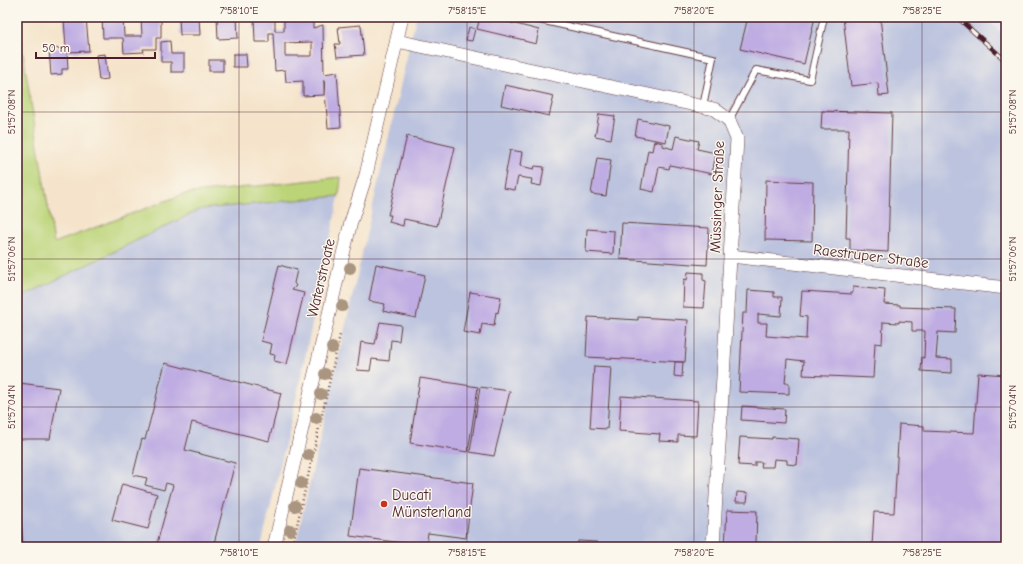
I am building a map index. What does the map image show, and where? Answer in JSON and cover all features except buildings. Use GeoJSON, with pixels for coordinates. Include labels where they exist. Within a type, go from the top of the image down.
{"type":"FeatureCollection","features":[{"type":"Feature","properties":{"kind":"street","name":"Waterstroate"},"geometry":{"type":"LineString","coordinates":[[274,547],[344,250],[366,175],[402,17]]}},
{"type":"Feature","properties":{"kind":"street","name":"Müssinger Straße"},"geometry":{"type":"LineString","coordinates":[[397,41],[703,106],[714,109],[729,120],[738,138],[713,547]]}},
{"type":"Feature","properties":{"kind":"street","name":"Raestruper Straße"},"geometry":{"type":"LineString","coordinates":[[731,256],[1006,288]]}},
{"type":"Feature","properties":{"kind":"lane"},"geometry":{"type":"LineString","coordinates":[[526,17],[713,58],[703,106]]}},
{"type":"Feature","properties":{"kind":"lane"},"geometry":{"type":"LineString","coordinates":[[729,120],[756,70],[810,80],[824,17]]}},
{"type":"Feature","properties":{"kind":"shaded area"},"geometry":{"type":"Polygon","coordinates":[[[416,17],[984,17],[1006,36],[1006,547],[295,547],[416,17]]]}},
{"type":"Feature","properties":{"kind":"shaded area"},"geometry":{"type":"Polygon","coordinates":[[[984,17],[1006,17],[1006,36],[984,17]]]}},
{"type":"Feature","properties":{"kind":"shaded area"},"geometry":{"type":"Polygon","coordinates":[[[339,196],[299,386],[261,547],[17,547],[17,299],[201,209],[339,196]]]}},
{"type":"Feature","properties":{"kind":"green space"},"geometry":{"type":"Polygon","coordinates":[[[17,17],[54,243],[184,194],[341,177],[339,196],[201,209],[17,299],[17,17]]]}},
{"type":"Feature","properties":{"kind":"railway"},"geometry":{"type":"LineString","coordinates":[[957,17],[1006,61]]}},
{"type":"Feature","properties":{"kind":"place","name":"Ducati Münsterland"},"geometry":{"type":"Point","coordinates":[384,504]}}]}
